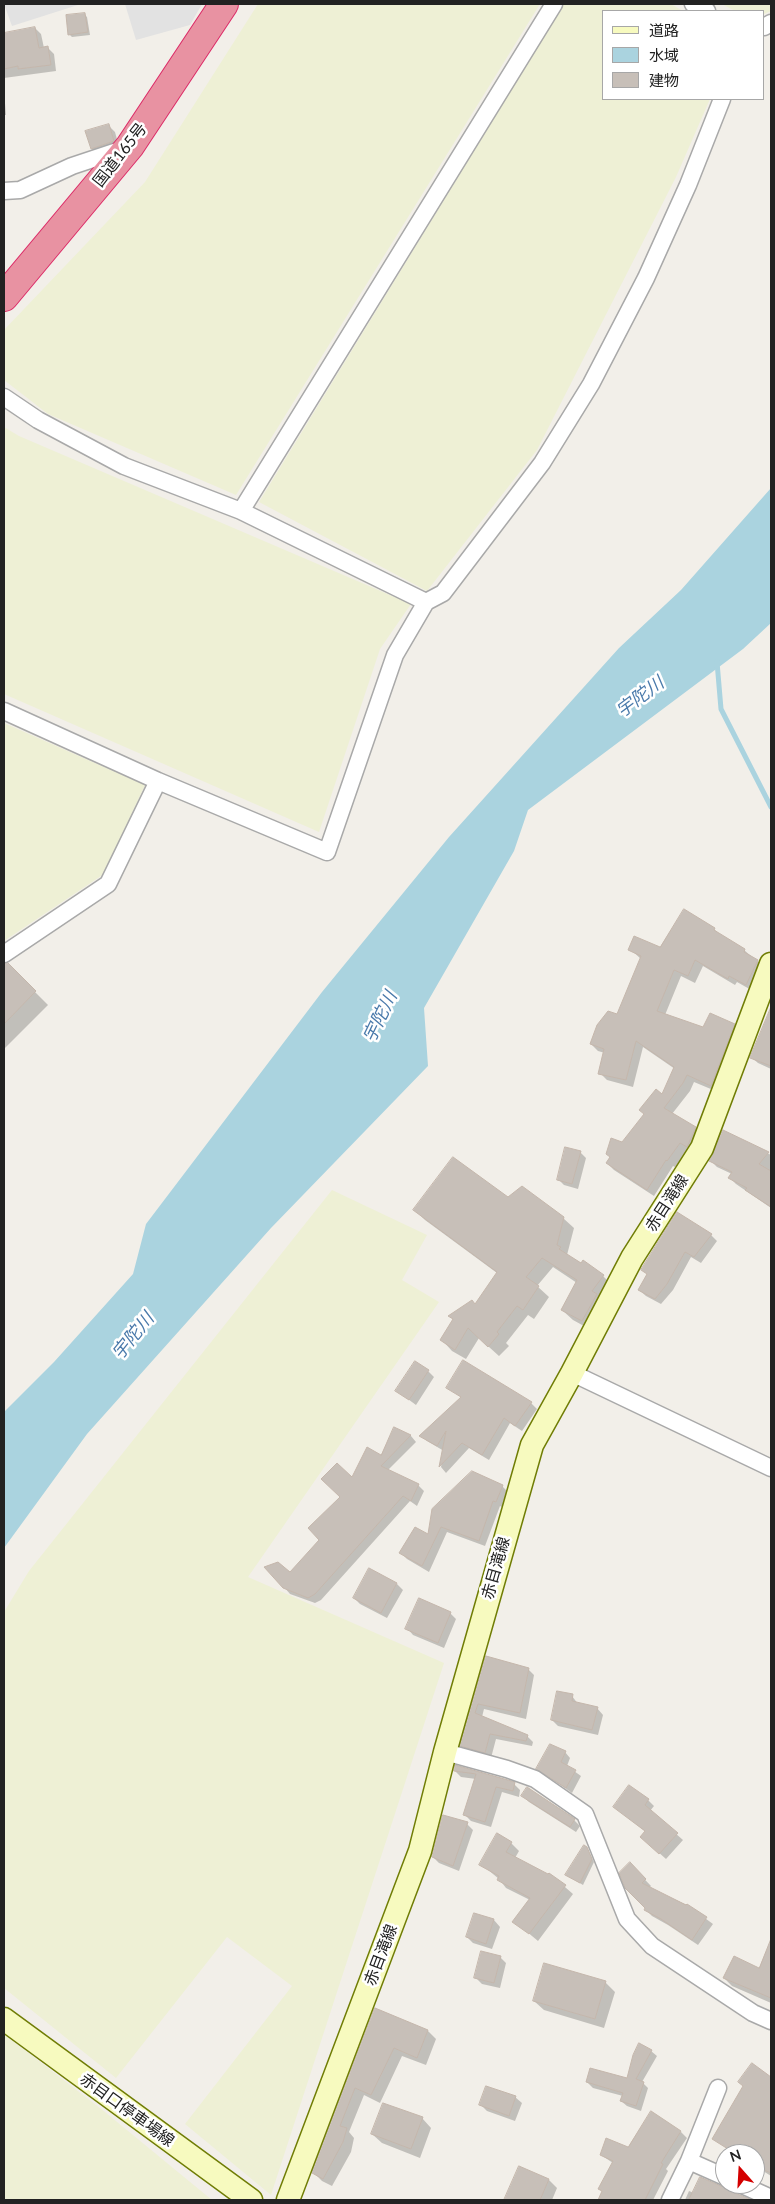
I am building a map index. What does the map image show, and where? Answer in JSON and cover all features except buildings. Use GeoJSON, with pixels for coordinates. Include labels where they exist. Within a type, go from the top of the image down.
{"type":"FeatureCollection","features":[{"type":"Feature","properties":{"kind":"highway","name":"国道165号"},"geometry":{"type":"LineString","coordinates":[[4,296],[130,146],[224,4]]}},
{"type":"Feature","properties":{"kind":"main road","name":"赤目滝線"},"geometry":{"type":"LineString","coordinates":[[288,2200],[420,1851],[445,1752],[532,1445],[632,1258],[702,1148],[771,964]]}},
{"type":"Feature","properties":{"kind":"main road","name":"赤目口停車場線"},"geometry":{"type":"LineString","coordinates":[[4,2019],[251,2200]]}},
{"type":"Feature","properties":{"kind":"street"},"geometry":{"type":"LineString","coordinates":[[241,510],[554,4]]}},
{"type":"Feature","properties":{"kind":"street"},"geometry":{"type":"LineString","coordinates":[[693,4],[705,10]]}},
{"type":"Feature","properties":{"kind":"street"},"geometry":{"type":"LineString","coordinates":[[4,711],[158,781],[327,852],[395,655],[426,602],[443,593],[536,471],[591,384],[646,278],[688,185],[722,100]]}},
{"type":"Feature","properties":{"kind":"street"},"geometry":{"type":"LineString","coordinates":[[4,191],[20,190],[72,166],[130,146]]}},
{"type":"Feature","properties":{"kind":"street"},"geometry":{"type":"LineString","coordinates":[[4,397],[38,420],[124,466],[241,510],[426,602]]}},
{"type":"Feature","properties":{"kind":"street"},"geometry":{"type":"LineString","coordinates":[[4,954],[108,884],[158,781]]}},
{"type":"Feature","properties":{"kind":"street"},"geometry":{"type":"LineString","coordinates":[[572,1373],[771,1468]]}},
{"type":"Feature","properties":{"kind":"street"},"geometry":{"type":"LineString","coordinates":[[445,1752],[508,1768],[535,1780],[585,1814],[628,1919],[652,1946],[753,2013],[771,2021]]}},
{"type":"Feature","properties":{"kind":"street"},"geometry":{"type":"LineString","coordinates":[[670,2200],[689,2161],[718,2088]]}},
{"type":"Feature","properties":{"kind":"street"},"geometry":{"type":"LineString","coordinates":[[689,2161],[715,2173]]}},
{"type":"Feature","properties":{"kind":"green space"},"geometry":{"type":"Polygon","coordinates":[[[258,4],[540,4],[236,495],[48,414],[4,380],[4,330],[145,182],[258,4]]]}},
{"type":"Feature","properties":{"kind":"green space"},"geometry":{"type":"Polygon","coordinates":[[[564,4],[671,4],[681,10],[602,10],[602,100],[710,100],[676,177],[537,450],[427,591],[259,502],[564,4]]]}},
{"type":"Feature","properties":{"kind":"green space"},"geometry":{"type":"Polygon","coordinates":[[[722,4],[771,4],[771,11],[765,14],[765,10],[733,10],[722,4]]]}},
{"type":"Feature","properties":{"kind":"green space"},"geometry":{"type":"Polygon","coordinates":[[[4,427],[19,436],[411,604],[380,649],[319,832],[4,694],[4,427]]]}},
{"type":"Feature","properties":{"kind":"green space"},"geometry":{"type":"Polygon","coordinates":[[[4,723],[145,785],[104,874],[4,941],[4,723]]]}},
{"type":"Feature","properties":{"kind":"green space"},"geometry":{"type":"Polygon","coordinates":[[[332,1190],[427,1235],[402,1280],[439,1302],[248,1577],[444,1663],[271,2195],[185,2124],[292,1986],[227,1937],[116,2078],[4,1988],[4,1612],[29,1571],[332,1190]]]}},
{"type":"Feature","properties":{"kind":"green space"},"geometry":{"type":"Polygon","coordinates":[[[4,2034],[105,2112],[212,2200],[4,2200],[4,2034]]]}},
{"type":"Feature","properties":{"kind":"shaded area"},"geometry":{"type":"Polygon","coordinates":[[[4,4],[81,4],[12,26],[4,4]]]}},
{"type":"Feature","properties":{"kind":"shaded area"},"geometry":{"type":"Polygon","coordinates":[[[125,4],[202,4],[190,25],[136,40],[125,4]]]}},
{"type":"Feature","properties":{"kind":"water","name":"宇陀川"},"geometry":{"type":"Polygon","coordinates":[[[771,488],[771,623],[743,649],[528,810],[514,851],[424,1008],[428,1066],[271,1228],[87,1434],[4,1548],[4,1412],[54,1362],[133,1274],[146,1224],[322,992],[449,837],[619,648],[681,590],[771,488]]]}},
{"type":"Feature","properties":{"kind":"waterway"},"geometry":{"type":"LineString","coordinates":[[717,662],[721,709],[771,807]]}}]}
